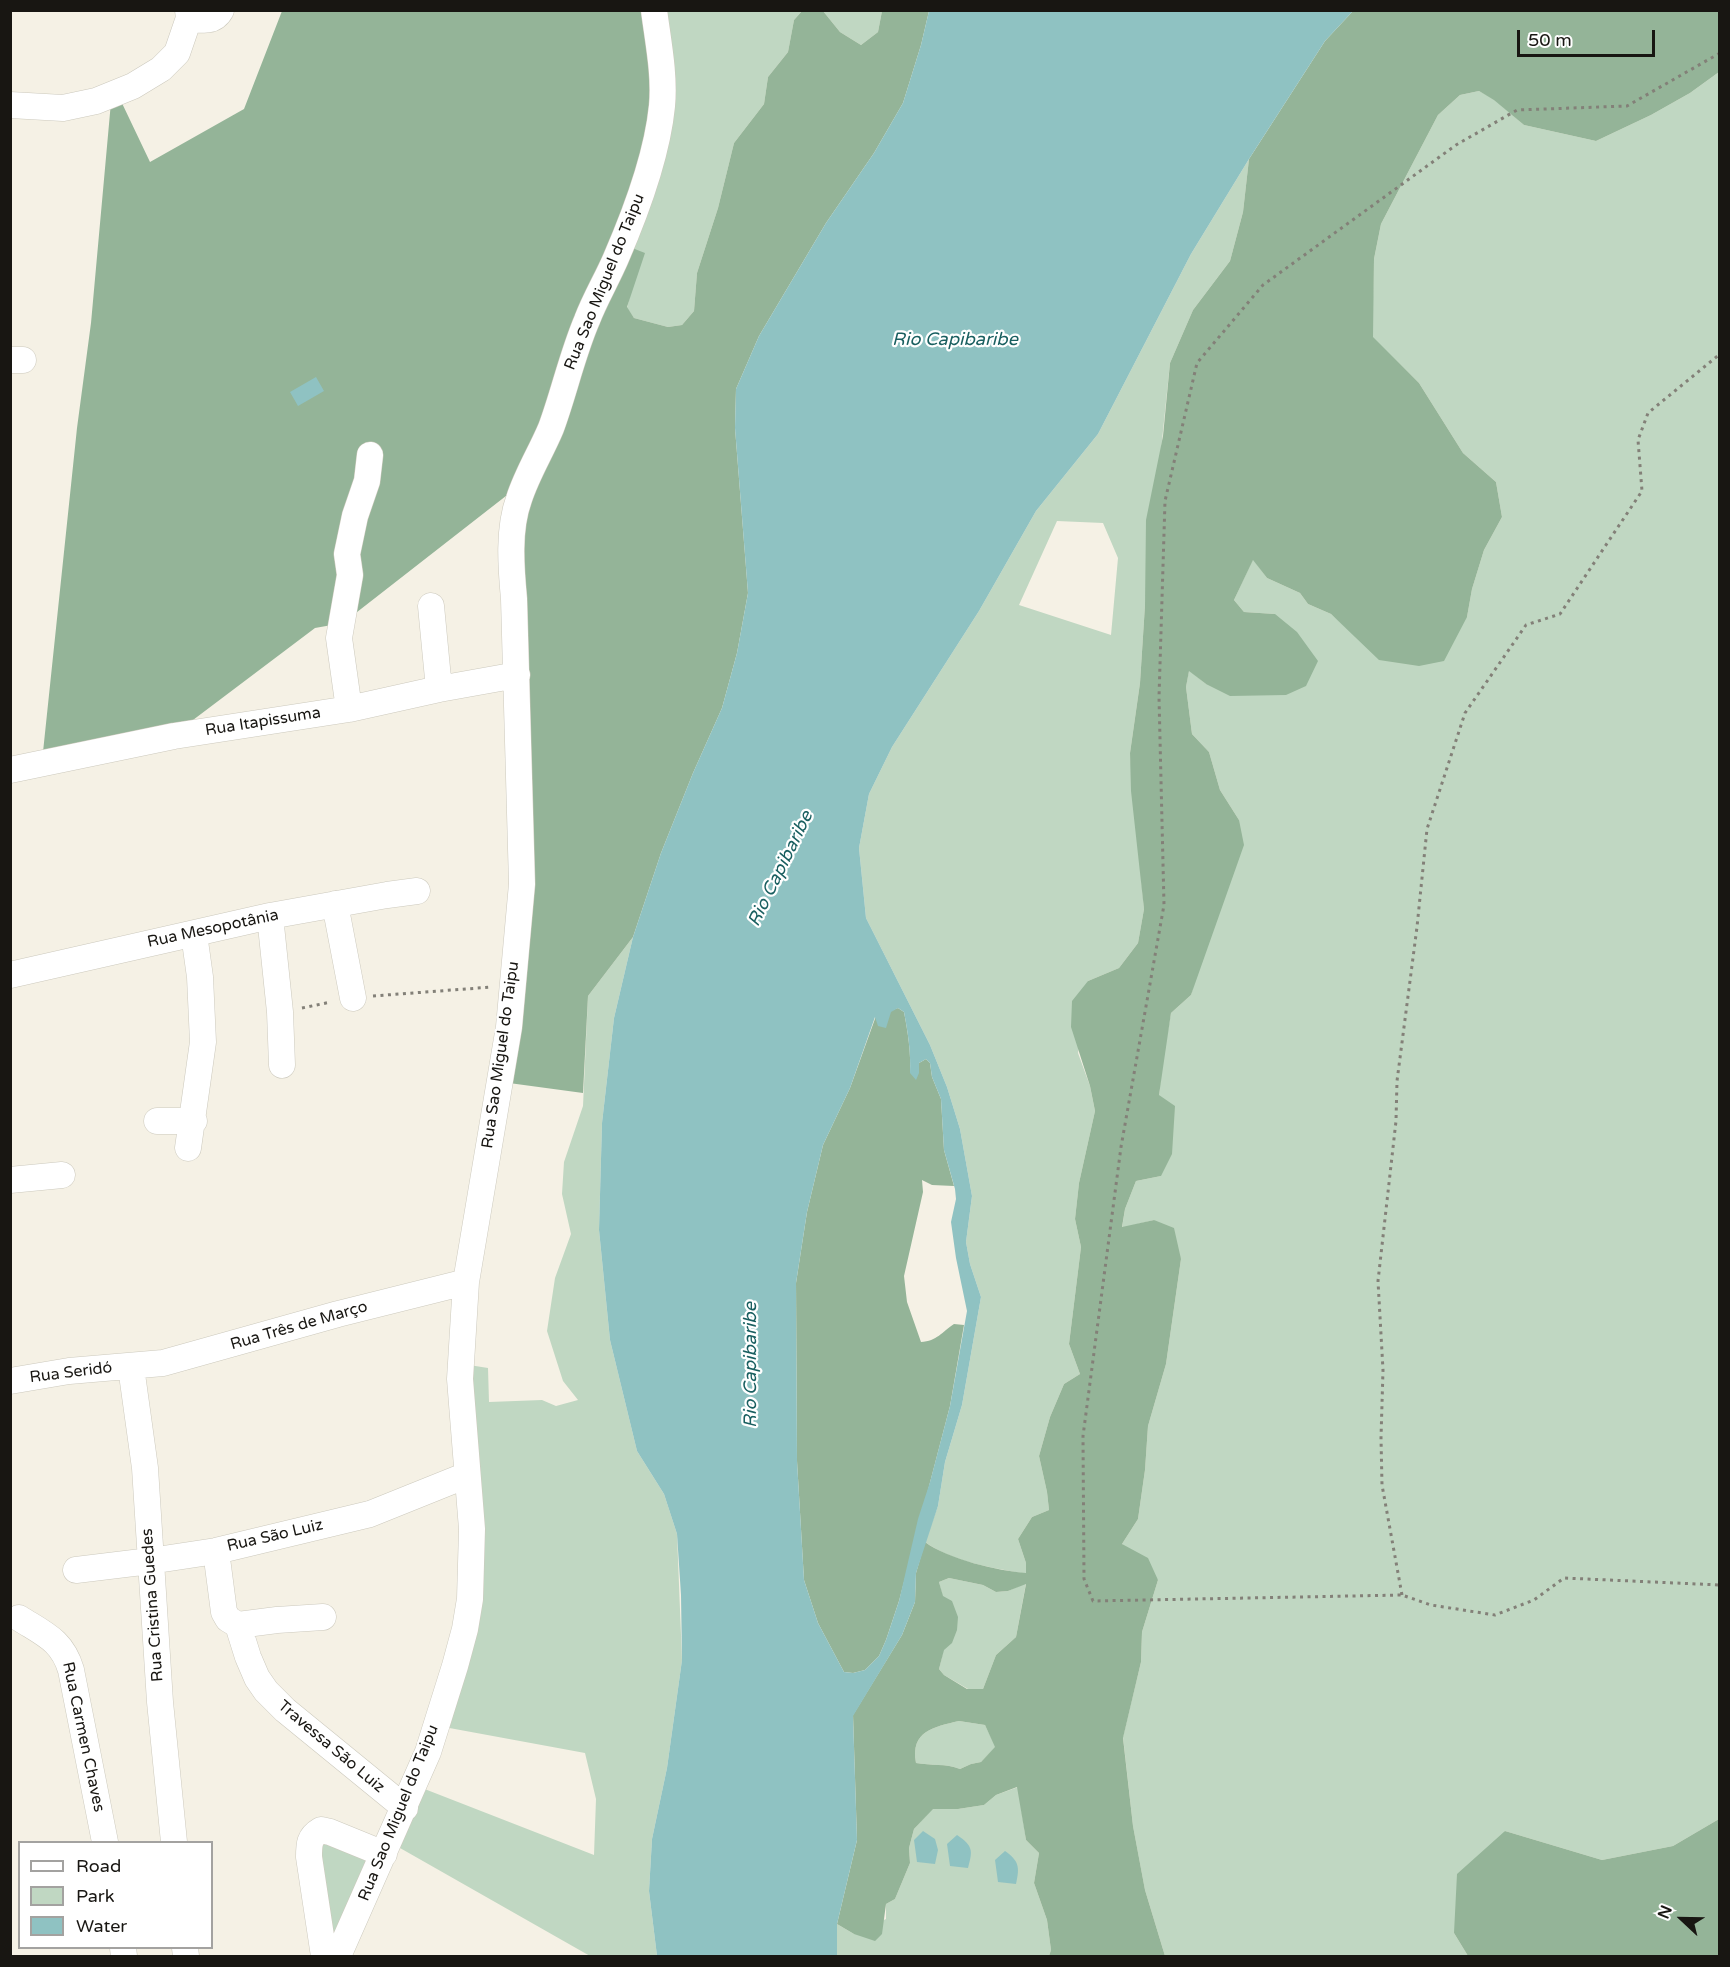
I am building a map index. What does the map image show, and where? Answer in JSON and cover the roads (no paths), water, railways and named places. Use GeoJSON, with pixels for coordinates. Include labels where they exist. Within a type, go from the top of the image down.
{"type":"FeatureCollection","features":[{"type":"Feature","properties":{"kind":"street"},"geometry":{"type":"LineString","coordinates":[[10,105],[63,108],[96,101],[133,86],[161,69],[177,53],[189,14],[204,20],[213,19],[220,14],[221,10]]}},
{"type":"Feature","properties":{"kind":"street","name":"Rua Sao Miguel do Taipu"},"geometry":{"type":"LineString","coordinates":[[338,1956],[428,1752],[465,1629],[470,1599],[472,1529],[460,1379],[466,1282],[508,1027],[522,884],[512,573],[514,523],[527,476],[550,429],[573,355],[616,258],[643,188],[662,105],[662,80],[654,10]]}},
{"type":"Feature","properties":{"kind":"street"},"geometry":{"type":"LineString","coordinates":[[349,709],[339,638],[350,575],[347,554],[355,516],[367,481],[370,455]]}},
{"type":"Feature","properties":{"kind":"street"},"geometry":{"type":"LineString","coordinates":[[431,606],[439,689]]}},
{"type":"Feature","properties":{"kind":"street","name":"Rua Itapissuma"},"geometry":{"type":"LineString","coordinates":[[10,770],[174,736],[349,709],[516,675]]}},
{"type":"Feature","properties":{"kind":"street","name":"Rua Mesopotânia"},"geometry":{"type":"LineString","coordinates":[[10,975],[270,916],[417,891]]}},
{"type":"Feature","properties":{"kind":"street"},"geometry":{"type":"LineString","coordinates":[[335,904],[353,998]]}},
{"type":"Feature","properties":{"kind":"street"},"geometry":{"type":"LineString","coordinates":[[270,916],[280,1012],[282,1065]]}},
{"type":"Feature","properties":{"kind":"street"},"geometry":{"type":"LineString","coordinates":[[188,1148],[194,1121],[203,1042],[200,977],[194,934]]}},
{"type":"Feature","properties":{"kind":"street"},"geometry":{"type":"LineString","coordinates":[[157,1121],[194,1121]]}},
{"type":"Feature","properties":{"kind":"street"},"geometry":{"type":"LineString","coordinates":[[10,1180],[62,1175]]}},
{"type":"Feature","properties":{"kind":"street","name":"Rua Três de Março"},"geometry":{"type":"LineString","coordinates":[[131,1367],[163,1363],[338,1314],[466,1282]]}},
{"type":"Feature","properties":{"kind":"street","name":"Rua Seridó"},"geometry":{"type":"LineString","coordinates":[[10,1381],[69,1371],[131,1367]]}},
{"type":"Feature","properties":{"kind":"street","name":"Rua Cristina Guedes"},"geometry":{"type":"LineString","coordinates":[[131,1367],[144,1468],[160,1702],[174,1841]]}},
{"type":"Feature","properties":{"kind":"street","name":"Rua São Luiz"},"geometry":{"type":"LineString","coordinates":[[76,1570],[216,1551],[370,1514],[467,1475]]}},
{"type":"Feature","properties":{"kind":"street","name":"Travessa São Luiz"},"geometry":{"type":"LineString","coordinates":[[216,1551],[224,1612],[228,1619],[238,1625],[248,1657],[257,1678],[266,1691],[285,1710],[405,1808]]}},
{"type":"Feature","properties":{"kind":"street"},"geometry":{"type":"LineString","coordinates":[[238,1625],[323,1617]]}},
{"type":"Feature","properties":{"kind":"street","name":"Rua Carmen Chaves"},"geometry":{"type":"LineString","coordinates":[[20,1618],[58,1644],[66,1655],[71,1670],[105,1841]]}},
{"type":"Feature","properties":{"kind":"street"},"geometry":{"type":"LineString","coordinates":[[324,1956],[309,1857],[309,1844],[313,1835],[321,1830],[330,1832],[384,1854]]}},
{"type":"Feature","properties":{"kind":"water","name":"Rio Capibaribe"},"geometry":{"type":"Polygon","coordinates":[[[929,11],[1353,11],[1325,41],[1249,159],[1191,254],[1098,434],[1036,511],[979,611],[892,747],[869,794],[859,848],[866,918],[930,1045],[947,1087],[960,1129],[972,1196],[966,1242],[970,1264],[981,1297],[962,1405],[945,1462],[938,1506],[916,1573],[915,1602],[902,1635],[853,1716],[857,1840],[837,1924],[837,1956],[657,1956],[649,1891],[652,1839],[667,1768],[682,1660],[681,1595],[677,1534],[664,1494],[637,1451],[610,1340],[599,1230],[602,1123],[614,1018],[633,937],[661,853],[722,708],[737,653],[748,593],[735,428],[736,389],[759,336],[826,223],[874,153],[903,103],[929,11]],[[898,1008],[891,1012],[886,1028],[878,1026],[875,1017],[850,1088],[823,1145],[807,1212],[796,1283],[797,1461],[804,1580],[818,1623],[844,1672],[853,1673],[865,1670],[879,1656],[899,1601],[918,1519],[950,1406],[967,1311],[951,1222],[956,1199],[944,1150],[941,1099],[932,1077],[930,1063],[926,1059],[919,1063],[916,1080],[910,1073],[909,1042],[904,1012],[898,1008]]]}},
{"type":"Feature","properties":{"kind":"water"},"geometry":{"type":"Polygon","coordinates":[[[316,377],[324,391],[298,406],[290,392],[316,377]]]}},
{"type":"Feature","properties":{"kind":"water"},"geometry":{"type":"Polygon","coordinates":[[[923,1831],[935,1839],[938,1850],[935,1864],[917,1862],[914,1840],[923,1831]]]}},
{"type":"Feature","properties":{"kind":"water"},"geometry":{"type":"Polygon","coordinates":[[[957,1835],[966,1842],[970,1849],[971,1857],[968,1868],[950,1866],[947,1844],[957,1835]]]}},
{"type":"Feature","properties":{"kind":"water"},"geometry":{"type":"Polygon","coordinates":[[[1005,1851],[1017,1865],[1016,1884],[998,1882],[995,1860],[1005,1851]]]}}]}
